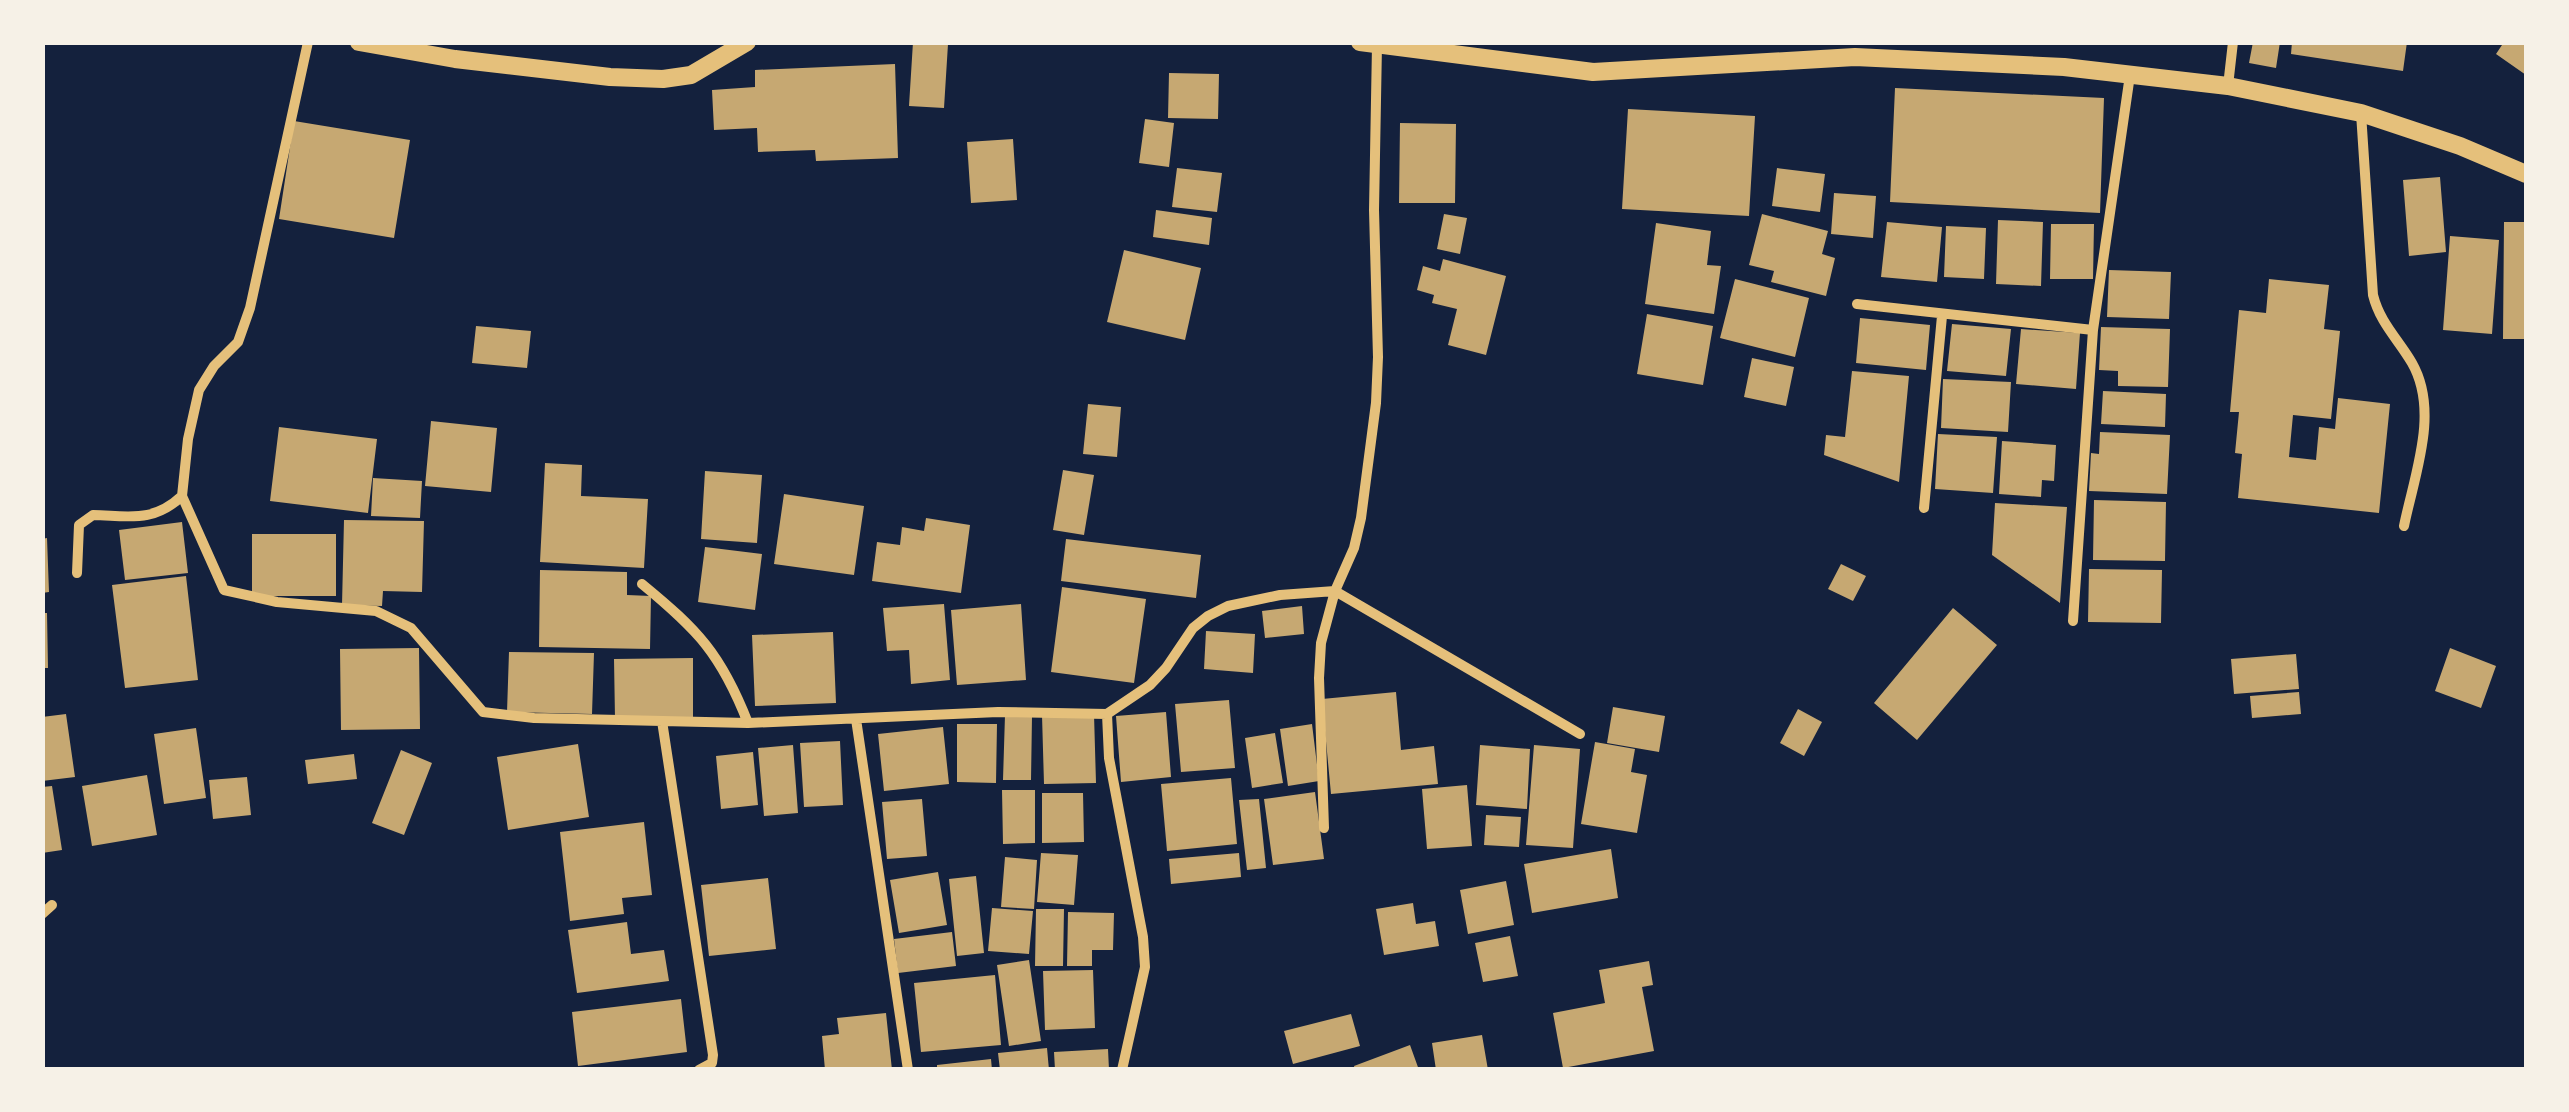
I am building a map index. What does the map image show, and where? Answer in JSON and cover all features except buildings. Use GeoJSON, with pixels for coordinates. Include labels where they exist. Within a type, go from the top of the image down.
{"type":"FeatureCollection","features":[{"type":"Feature","properties":{"kind":"street"},"geometry":{"type":"LineString","coordinates":[[308,42],[250,308],[238,342],[214,366],[199,390],[188,439],[182,496],[224,590],[278,602],[376,611],[411,628],[482,712],[534,718],[748,723],[998,712],[1107,714],[1150,685],[1208,616],[1228,606],[1335,590],[1580,734]]}},
{"type":"Feature","properties":{"kind":"street"},"geometry":{"type":"LineString","coordinates":[[359,42],[513,66],[610,77],[663,78],[691,75],[747,42]]}},
{"type":"Feature","properties":{"kind":"street"},"geometry":{"type":"LineString","coordinates":[[2228,86],[2233,42]]}},
{"type":"Feature","properties":{"kind":"street"},"geometry":{"type":"LineString","coordinates":[[1324,828],[1321,643],[1361,518],[1376,403],[1378,357],[1368,44],[1593,72],[1872,57],[2064,67],[2228,86],[2360,113],[2460,146],[2526,174]]}},
{"type":"Feature","properties":{"kind":"street"},"geometry":{"type":"LineString","coordinates":[[2074,621],[2092,330],[2130,75]]}},
{"type":"Feature","properties":{"kind":"street"},"geometry":{"type":"LineString","coordinates":[[2360,113],[2373,295],[2377,312],[2414,366],[2423,392],[2426,420],[2404,526]]}},
{"type":"Feature","properties":{"kind":"street"},"geometry":{"type":"LineString","coordinates":[[1857,304],[2092,330]]}},
{"type":"Feature","properties":{"kind":"street"},"geometry":{"type":"LineString","coordinates":[[1924,508],[1942,316]]}},
{"type":"Feature","properties":{"kind":"street"},"geometry":{"type":"LineString","coordinates":[[77,573],[79,525],[85,519],[93,515],[153,515],[164,512],[182,496]]}},
{"type":"Feature","properties":{"kind":"street"},"geometry":{"type":"LineString","coordinates":[[642,584],[721,662],[748,723]]}},
{"type":"Feature","properties":{"kind":"street"},"geometry":{"type":"LineString","coordinates":[[1107,714],[1109,758],[1143,937],[1145,968],[1122,1070]]}},
{"type":"Feature","properties":{"kind":"street"},"geometry":{"type":"LineString","coordinates":[[856,719],[908,1070]]}},
{"type":"Feature","properties":{"kind":"street"},"geometry":{"type":"LineString","coordinates":[[662,721],[712,1055],[709,1066],[699,1070]]}},
{"type":"Feature","properties":{"kind":"street"},"geometry":{"type":"LineString","coordinates":[[42,914],[52,905]]}}]}
